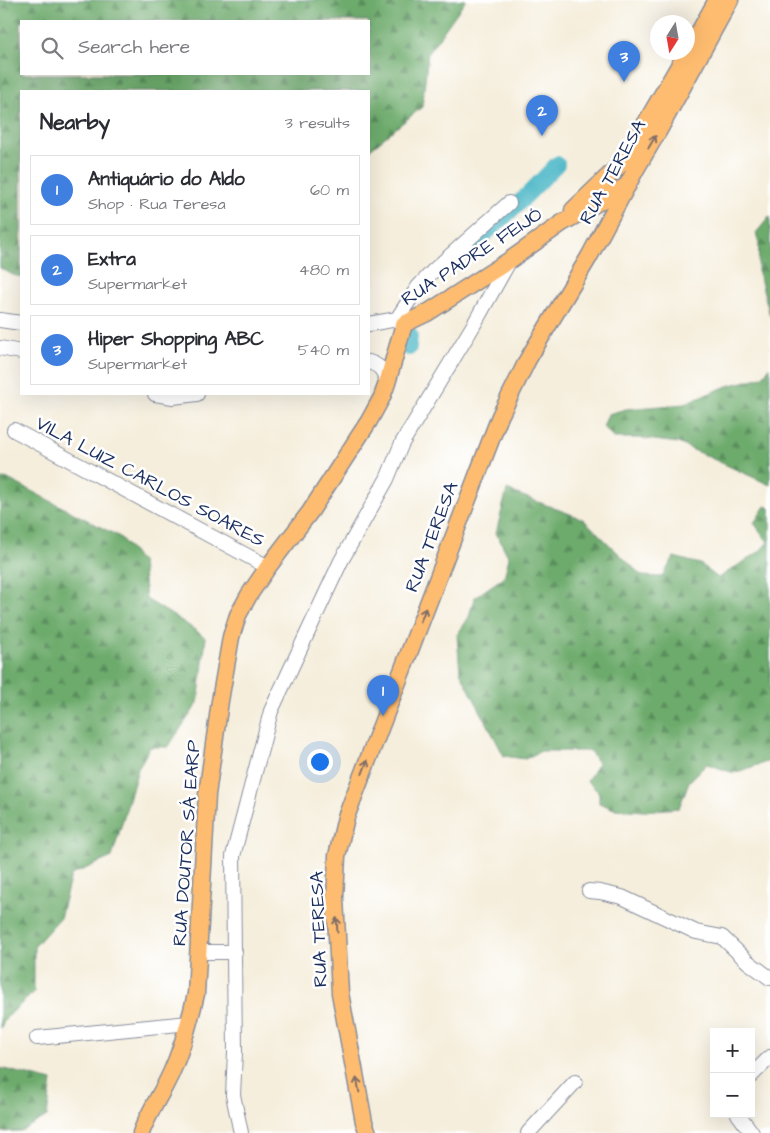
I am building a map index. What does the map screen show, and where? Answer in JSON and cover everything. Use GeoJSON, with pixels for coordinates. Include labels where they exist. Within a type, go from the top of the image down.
{"type":"FeatureCollection","features":[{"type":"Feature","properties":{"kind":"main road","name":"RUA TERESA"},"geometry":{"type":"LineString","coordinates":[[695,38],[717,0]]}},
{"type":"Feature","properties":{"kind":"main road","name":"RUA TERESA"},"geometry":{"type":"LineString","coordinates":[[630,166],[664,121],[730,0]]}},
{"type":"Feature","properties":{"kind":"main road","name":"RUA TERESA"},"geometry":{"type":"LineString","coordinates":[[368,1133],[364,1122],[340,993],[335,898],[337,856],[346,817],[500,416],[528,359],[589,256],[628,185],[630,166],[683,60]]}},
{"type":"Feature","properties":{"kind":"main road","name":"RUA PADRE FEIJÓ"},"geometry":{"type":"LineString","coordinates":[[562,223],[578,204],[608,179],[630,166]]}},
{"type":"Feature","properties":{"kind":"main road","name":"RUA PADRE FEIJÓ"},"geometry":{"type":"LineString","coordinates":[[401,321],[427,313],[510,260],[562,223],[628,185]]}},
{"type":"Feature","properties":{"kind":"main road","name":"RUA DOUTOR SÁ EARP"},"geometry":{"type":"LineString","coordinates":[[141,1133],[172,1071],[189,1023],[196,994],[207,795],[231,637],[238,615],[268,567],[310,512],[369,421],[382,397],[396,356],[401,321]]}},
{"type":"Feature","properties":{"kind":"street"},"geometry":{"type":"LineString","coordinates":[[370,324],[401,321],[418,287],[433,271],[509,203]]}},
{"type":"Feature","properties":{"kind":"street"},"geometry":{"type":"LineString","coordinates":[[241,1133],[232,1095],[235,1052],[233,856],[270,711],[342,561],[387,479],[402,443],[473,326],[510,260]]}},
{"type":"Feature","properties":{"kind":"street"},"geometry":{"type":"LineString","coordinates":[[0,320],[20,323]]}},
{"type":"Feature","properties":{"kind":"street"},"geometry":{"type":"LineString","coordinates":[[0,348],[20,352]]}},
{"type":"Feature","properties":{"kind":"street"},"geometry":{"type":"LineString","coordinates":[[370,361],[396,356]]}},
{"type":"Feature","properties":{"kind":"street"},"geometry":{"type":"LineString","coordinates":[[370,362],[384,371],[387,383]]}},
{"type":"Feature","properties":{"kind":"street"},"geometry":{"type":"LineString","coordinates":[[164,395],[184,395]]}},
{"type":"Feature","properties":{"kind":"street","name":"VILA LUIZ CARLOS SOARES"},"geometry":{"type":"LineString","coordinates":[[14,430],[268,567]]}},
{"type":"Feature","properties":{"kind":"street"},"geometry":{"type":"LineString","coordinates":[[589,891],[622,897],[696,932],[722,937],[748,962],[770,978]]}},
{"type":"Feature","properties":{"kind":"street"},"geometry":{"type":"LineString","coordinates":[[198,952],[235,952]]}},
{"type":"Feature","properties":{"kind":"street"},"geometry":{"type":"LineString","coordinates":[[37,1038],[189,1023]]}},
{"type":"Feature","properties":{"kind":"street"},"geometry":{"type":"LineString","coordinates":[[754,1073],[770,1057]]}},
{"type":"Feature","properties":{"kind":"street"},"geometry":{"type":"LineString","coordinates":[[528,1133],[575,1082]]}},
{"type":"Feature","properties":{"kind":"street"},"geometry":{"type":"LineString","coordinates":[[741,1118],[752,1133]]}},
{"type":"Feature","properties":{"kind":"green space"},"geometry":{"type":"Polygon","coordinates":[[[0,0],[466,0],[428,53],[422,107],[370,149],[370,90],[20,90],[20,277],[0,268],[0,0]]]}},
{"type":"Feature","properties":{"kind":"green space"},"geometry":{"type":"Polygon","coordinates":[[[770,216],[770,316],[758,270],[759,243],[756,233],[770,216]]]}},
{"type":"Feature","properties":{"kind":"green space"},"geometry":{"type":"Polygon","coordinates":[[[770,367],[770,485],[678,443],[639,438],[614,438],[603,427],[608,414],[626,409],[684,404],[727,386],[762,377],[770,367]]]}},
{"type":"Feature","properties":{"kind":"green space"},"geometry":{"type":"Polygon","coordinates":[[[6,478],[120,537],[142,563],[146,599],[206,638],[198,703],[168,747],[150,747],[138,769],[112,857],[71,875],[60,918],[34,947],[34,992],[6,1018],[0,1029],[0,480],[6,478]]]}},
{"type":"Feature","properties":{"kind":"green space"},"geometry":{"type":"Polygon","coordinates":[[[507,490],[583,519],[642,576],[662,577],[674,557],[700,564],[718,578],[759,552],[768,542],[754,523],[765,506],[770,508],[770,761],[734,773],[707,764],[689,782],[679,808],[643,811],[614,809],[599,803],[599,793],[587,781],[598,763],[590,751],[541,751],[525,759],[504,756],[460,672],[457,635],[469,617],[474,598],[504,577],[509,558],[496,533],[507,490]]]}},
{"type":"Feature","properties":{"kind":"green space"},"geometry":{"type":"Polygon","coordinates":[[[0,1068],[52,1081],[47,1116],[21,1131],[0,1132],[0,1068]]]}},
{"type":"Feature","properties":{"kind":"waterway"},"geometry":{"type":"LineString","coordinates":[[469,247],[492,228],[557,164]]}},
{"type":"Feature","properties":{"kind":"waterway"},"geometry":{"type":"LineString","coordinates":[[409,348],[410,335]]}},
{"type":"Feature","properties":{"kind":"place","name":"Hiper Shopping ABC"},"geometry":{"type":"Point","coordinates":[624,82]}},
{"type":"Feature","properties":{"kind":"place","name":"Extra"},"geometry":{"type":"Point","coordinates":[542,136]}},
{"type":"Feature","properties":{"kind":"place","name":"Antiquário do Aldo"},"geometry":{"type":"Point","coordinates":[383,716]}}]}
